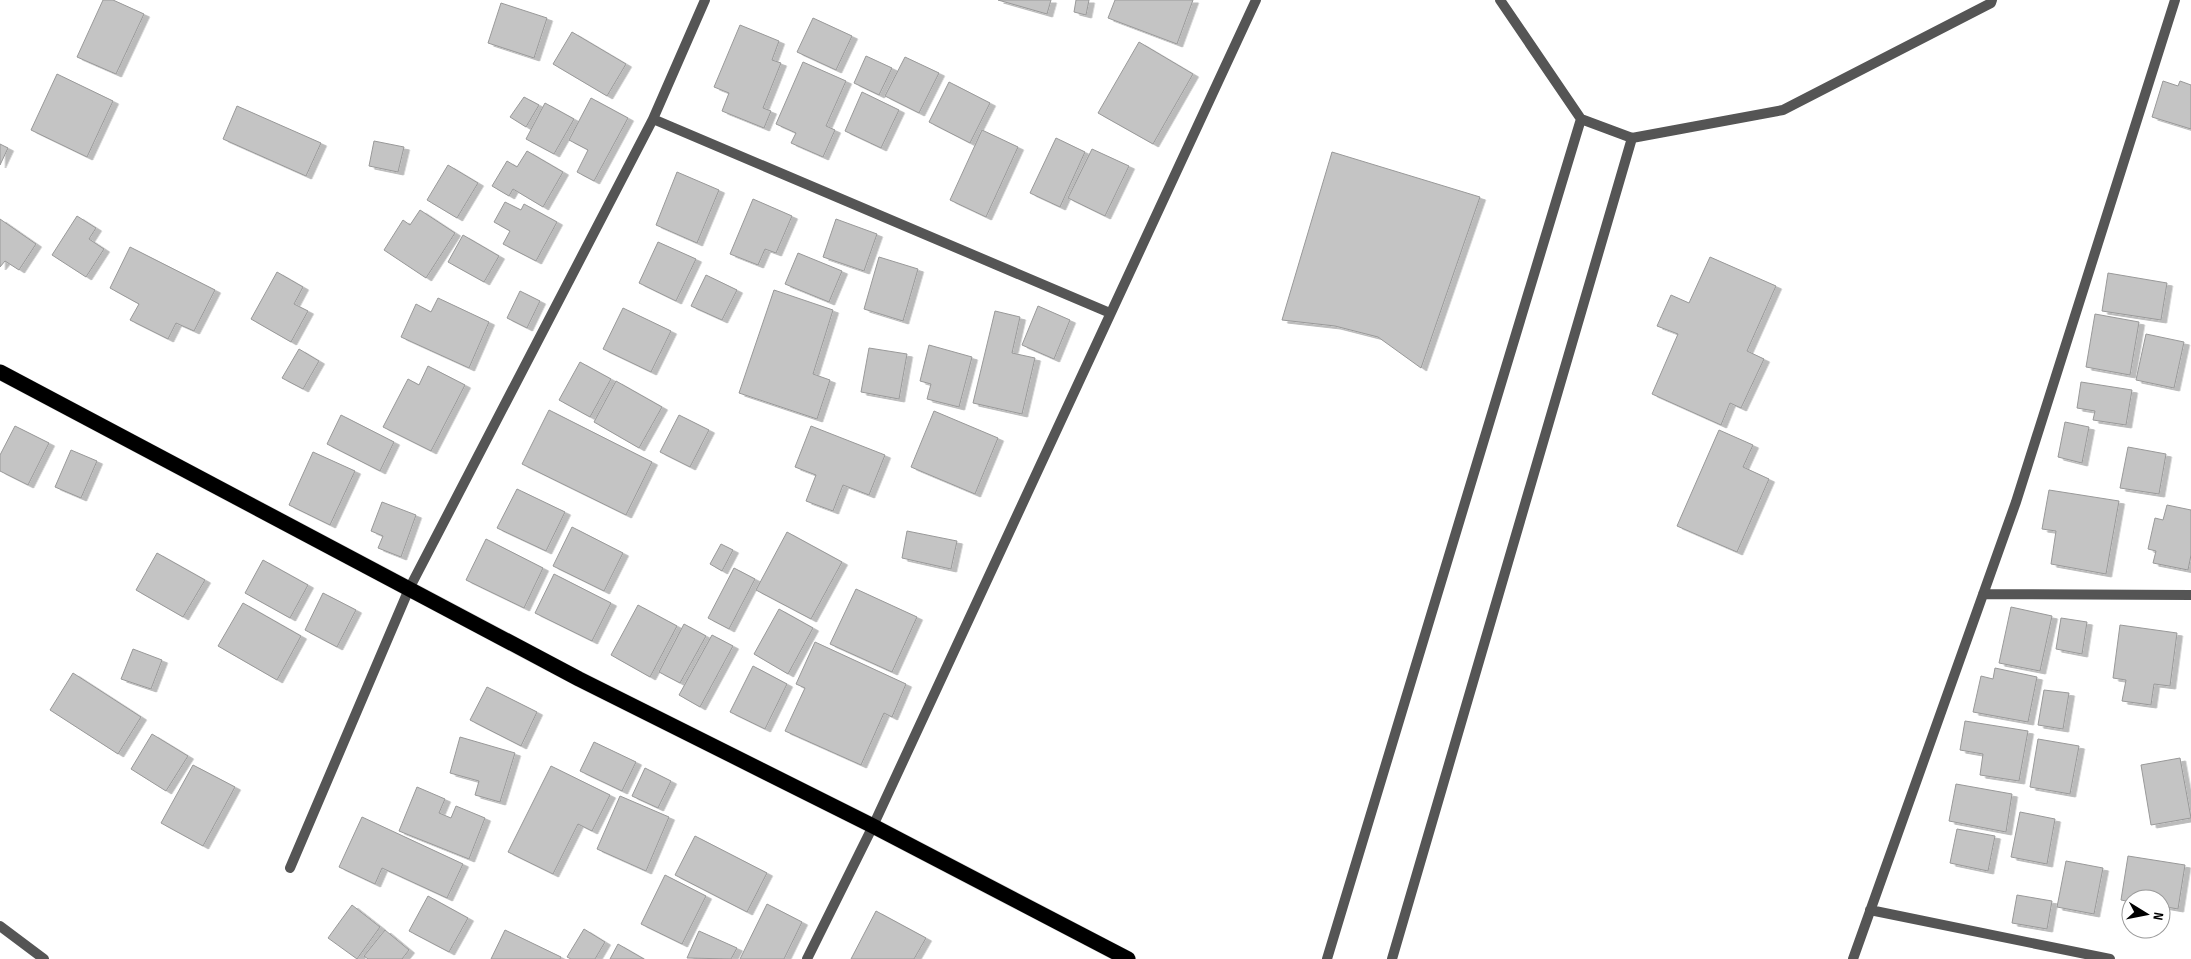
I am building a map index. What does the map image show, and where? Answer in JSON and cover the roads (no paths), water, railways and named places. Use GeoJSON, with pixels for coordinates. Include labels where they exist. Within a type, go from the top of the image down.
{"type":"FeatureCollection","features":[{"type":"Feature","properties":{"kind":"highway"},"geometry":{"type":"LineString","coordinates":[[0,372],[579,679],[874,826],[1128,959]]}},
{"type":"Feature","properties":{"kind":"street"},"geometry":{"type":"LineString","coordinates":[[290,868],[409,589],[652,119],[705,0]]}},
{"type":"Feature","properties":{"kind":"street"},"geometry":{"type":"LineString","coordinates":[[807,959],[874,826],[1256,0]]}},
{"type":"Feature","properties":{"kind":"street"},"geometry":{"type":"LineString","coordinates":[[1500,0],[1581,119],[1632,138],[1783,110],[1992,3],[1992,0]]}},
{"type":"Feature","properties":{"kind":"street"},"geometry":{"type":"LineString","coordinates":[[1853,959],[2016,502],[2175,0]]}},
{"type":"Feature","properties":{"kind":"street"},"geometry":{"type":"LineString","coordinates":[[652,119],[1110,314]]}},
{"type":"Feature","properties":{"kind":"street"},"geometry":{"type":"LineString","coordinates":[[1327,959],[1581,119]]}},
{"type":"Feature","properties":{"kind":"street"},"geometry":{"type":"LineString","coordinates":[[1392,959],[1632,138]]}},
{"type":"Feature","properties":{"kind":"street"},"geometry":{"type":"LineString","coordinates":[[1983,594],[2191,595]]}},
{"type":"Feature","properties":{"kind":"street"},"geometry":{"type":"LineString","coordinates":[[1870,910],[2110,959]]}},
{"type":"Feature","properties":{"kind":"street"},"geometry":{"type":"LineString","coordinates":[[0,926],[44,959]]}}]}
